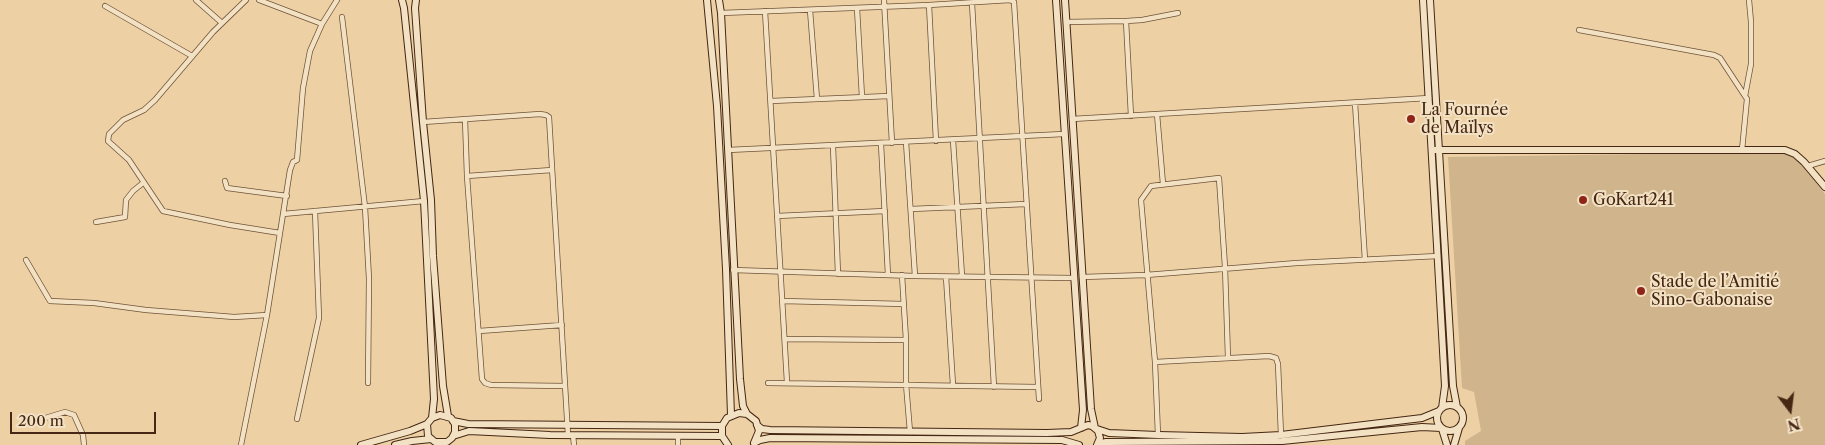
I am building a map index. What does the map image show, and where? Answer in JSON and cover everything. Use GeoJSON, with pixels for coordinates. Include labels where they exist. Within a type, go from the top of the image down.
{"type":"FeatureCollection","features":[{"type":"Feature","properties":{"kind":"main road"},"geometry":{"type":"LineString","coordinates":[[402,0],[424,201],[434,399],[432,418]]}},
{"type":"Feature","properties":{"kind":"main road"},"geometry":{"type":"LineString","coordinates":[[416,0],[415,8],[431,200],[433,256],[443,386],[450,419],[455,428],[451,440]]}},
{"type":"Feature","properties":{"kind":"main road"},"geometry":{"type":"LineString","coordinates":[[707,0],[717,106],[726,269],[731,415]]}},
{"type":"Feature","properties":{"kind":"main road"},"geometry":{"type":"LineString","coordinates":[[719,0],[740,388],[743,406],[747,414]]}},
{"type":"Feature","properties":{"kind":"main road"},"geometry":{"type":"LineString","coordinates":[[1056,0],[1083,410],[1080,429],[1076,438],[1079,445]]}},
{"type":"Feature","properties":{"kind":"main road"},"geometry":{"type":"LineString","coordinates":[[1065,0],[1091,409],[1096,428],[1100,434],[1098,444],[1106,442],[1244,443],[1422,427],[1442,428],[1451,432],[1459,428]]}},
{"type":"Feature","properties":{"kind":"main road"},"geometry":{"type":"LineString","coordinates":[[1423,0],[1429,98],[1454,386],[1457,407],[1463,417],[1454,445]]}},
{"type":"Feature","properties":{"kind":"main road"},"geometry":{"type":"LineString","coordinates":[[1430,0],[1438,256],[1445,386],[1437,419],[1447,445]]}},
{"type":"Feature","properties":{"kind":"main road"},"geometry":{"type":"LineString","coordinates":[[1435,150],[1785,150],[1795,154],[1808,166],[1825,187]]}},
{"type":"Feature","properties":{"kind":"main road"},"geometry":{"type":"LineString","coordinates":[[728,445],[722,436],[722,426],[731,415],[739,413],[752,417],[762,429],[770,430],[1047,433],[1071,432],[1088,425],[1109,433],[1242,436],[1281,435],[1422,418],[1449,405],[1457,407]]}},
{"type":"Feature","properties":{"kind":"main road"},"geometry":{"type":"LineString","coordinates":[[361,445],[410,431],[427,424],[432,418],[440,415],[468,424],[722,426]]}},
{"type":"Feature","properties":{"kind":"main road"},"geometry":{"type":"LineString","coordinates":[[427,424],[427,432],[434,442]]}},
{"type":"Feature","properties":{"kind":"main road"},"geometry":{"type":"LineString","coordinates":[[753,444],[758,434],[757,425]]}},
{"type":"Feature","properties":{"kind":"main road"},"geometry":{"type":"LineString","coordinates":[[395,445],[412,441],[443,443],[469,432],[678,437],[722,436]]}},
{"type":"Feature","properties":{"kind":"main road"},"geometry":{"type":"LineString","coordinates":[[753,444],[770,438],[912,442],[1062,440],[1079,445]]}},
{"type":"Feature","properties":{"kind":"street"},"geometry":{"type":"LineString","coordinates":[[107,0],[105,6],[192,56]]}},
{"type":"Feature","properties":{"kind":"street"},"geometry":{"type":"LineString","coordinates":[[196,0],[222,23]]}},
{"type":"Feature","properties":{"kind":"street"},"geometry":{"type":"LineString","coordinates":[[246,0],[222,23],[155,100],[144,110],[123,120],[109,134],[108,141],[128,160],[162,211],[221,224],[280,232]]}},
{"type":"Feature","properties":{"kind":"street"},"geometry":{"type":"LineString","coordinates":[[259,0],[322,24]]}},
{"type":"Feature","properties":{"kind":"street"},"geometry":{"type":"LineString","coordinates":[[241,445],[267,315],[292,162],[297,160],[303,88],[310,51],[322,24],[337,0]]}},
{"type":"Feature","properties":{"kind":"street"},"geometry":{"type":"LineString","coordinates":[[884,0],[892,143]]}},
{"type":"Feature","properties":{"kind":"street"},"geometry":{"type":"LineString","coordinates":[[721,13],[1010,0],[1014,2],[1039,399]]}},
{"type":"Feature","properties":{"kind":"street"},"geometry":{"type":"LineString","coordinates":[[1745,96],[1751,64],[1749,0]]}},
{"type":"Feature","properties":{"kind":"street"},"geometry":{"type":"LineString","coordinates":[[972,3],[994,386]]}},
{"type":"Feature","properties":{"kind":"street"},"geometry":{"type":"LineString","coordinates":[[930,5],[936,141]]}},
{"type":"Feature","properties":{"kind":"street"},"geometry":{"type":"LineString","coordinates":[[857,8],[862,97]]}},
{"type":"Feature","properties":{"kind":"street"},"geometry":{"type":"LineString","coordinates":[[810,10],[816,99]]}},
{"type":"Feature","properties":{"kind":"street"},"geometry":{"type":"LineString","coordinates":[[765,12],[787,382]]}},
{"type":"Feature","properties":{"kind":"street"},"geometry":{"type":"LineString","coordinates":[[1066,22],[1126,21],[1178,13]]}},
{"type":"Feature","properties":{"kind":"street"},"geometry":{"type":"LineString","coordinates":[[342,17],[365,207],[369,279],[368,383]]}},
{"type":"Feature","properties":{"kind":"street"},"geometry":{"type":"LineString","coordinates":[[1126,21],[1131,116]]}},
{"type":"Feature","properties":{"kind":"street"},"geometry":{"type":"LineString","coordinates":[[1579,30],[1714,54],[1720,58],[1747,99],[1742,150]]}},
{"type":"Feature","properties":{"kind":"street"},"geometry":{"type":"LineString","coordinates":[[771,101],[889,96]]}},
{"type":"Feature","properties":{"kind":"street"},"geometry":{"type":"LineString","coordinates":[[1072,120],[1429,98]]}},
{"type":"Feature","properties":{"kind":"street"},"geometry":{"type":"LineString","coordinates":[[1355,103],[1365,260]]}},
{"type":"Feature","properties":{"kind":"street"},"geometry":{"type":"LineString","coordinates":[[1157,114],[1163,184]]}},
{"type":"Feature","properties":{"kind":"street"},"geometry":{"type":"LineString","coordinates":[[423,122],[546,115],[549,117],[568,425],[574,445]]}},
{"type":"Feature","properties":{"kind":"street"},"geometry":{"type":"LineString","coordinates":[[465,120],[467,176],[482,379],[485,383],[491,385],[566,386]]}},
{"type":"Feature","properties":{"kind":"street"},"geometry":{"type":"LineString","coordinates":[[728,150],[1064,134]]}},
{"type":"Feature","properties":{"kind":"street"},"geometry":{"type":"LineString","coordinates":[[953,140],[962,276]]}},
{"type":"Feature","properties":{"kind":"street"},"geometry":{"type":"LineString","coordinates":[[906,142],[915,276]]}},
{"type":"Feature","properties":{"kind":"street"},"geometry":{"type":"LineString","coordinates":[[881,144],[888,275]]}},
{"type":"Feature","properties":{"kind":"street"},"geometry":{"type":"LineString","coordinates":[[833,146],[838,274]]}},
{"type":"Feature","properties":{"kind":"street"},"geometry":{"type":"LineString","coordinates":[[1808,166],[1825,161]]}},
{"type":"Feature","properties":{"kind":"street"},"geometry":{"type":"LineString","coordinates":[[467,176],[552,170]]}},
{"type":"Feature","properties":{"kind":"street"},"geometry":{"type":"LineString","coordinates":[[1158,435],[1155,362],[1141,200],[1151,186],[1219,178],[1228,358]]}},
{"type":"Feature","properties":{"kind":"street"},"geometry":{"type":"LineString","coordinates":[[225,181],[227,188],[287,196]]}},
{"type":"Feature","properties":{"kind":"street"},"geometry":{"type":"LineString","coordinates":[[96,222],[125,218],[126,200],[143,183]]}},
{"type":"Feature","properties":{"kind":"street"},"geometry":{"type":"LineString","coordinates":[[283,214],[424,201]]}},
{"type":"Feature","properties":{"kind":"street"},"geometry":{"type":"LineString","coordinates":[[911,209],[1026,204]]}},
{"type":"Feature","properties":{"kind":"street"},"geometry":{"type":"LineString","coordinates":[[297,419],[319,318],[315,211]]}},
{"type":"Feature","properties":{"kind":"street"},"geometry":{"type":"LineString","coordinates":[[777,216],[885,211]]}},
{"type":"Feature","properties":{"kind":"street"},"geometry":{"type":"LineString","coordinates":[[1082,277],[1146,275],[1225,268],[1438,256]]}},
{"type":"Feature","properties":{"kind":"street"},"geometry":{"type":"LineString","coordinates":[[26,260],[50,301],[94,303],[146,310],[224,316],[267,315]]}},
{"type":"Feature","properties":{"kind":"street"},"geometry":{"type":"LineString","coordinates":[[726,269],[915,276],[1074,278]]}},
{"type":"Feature","properties":{"kind":"street"},"geometry":{"type":"LineString","coordinates":[[902,275],[906,340],[906,384],[910,432]]}},
{"type":"Feature","properties":{"kind":"street"},"geometry":{"type":"LineString","coordinates":[[946,276],[953,385]]}},
{"type":"Feature","properties":{"kind":"street"},"geometry":{"type":"LineString","coordinates":[[782,301],[904,304]]}},
{"type":"Feature","properties":{"kind":"street"},"geometry":{"type":"LineString","coordinates":[[479,331],[562,325]]}},
{"type":"Feature","properties":{"kind":"street"},"geometry":{"type":"LineString","coordinates":[[785,339],[906,340]]}},
{"type":"Feature","properties":{"kind":"street"},"geometry":{"type":"LineString","coordinates":[[1155,362],[1269,356],[1276,358],[1278,364],[1281,435]]}},
{"type":"Feature","properties":{"kind":"street"},"geometry":{"type":"LineString","coordinates":[[768,383],[1038,387]]}},
{"type":"Feature","properties":{"kind":"street"},"geometry":{"type":"LineString","coordinates":[[42,419],[65,412],[74,416],[83,435],[84,445]]}},
{"type":"Feature","properties":{"kind":"street"},"geometry":{"type":"LineString","coordinates":[[678,437],[678,445]]}},
{"type":"Feature","properties":{"kind":"shaded area","name":"Stade de l’Amitié Sino-Gabonaise"},"geometry":{"type":"Polygon","coordinates":[[[1781,152],[1793,157],[1803,165],[1825,194],[1825,445],[1465,445],[1465,441],[1481,431],[1474,392],[1462,388],[1448,157],[1781,152]]]}},
{"type":"Feature","properties":{"kind":"place","name":"La Fournée de Maïlys"},"geometry":{"type":"Point","coordinates":[1411,119]}},
{"type":"Feature","properties":{"kind":"place","name":"GoKart241"},"geometry":{"type":"Point","coordinates":[1583,200]}},
{"type":"Feature","properties":{"kind":"place","name":"Stade de l’Amitié Sino-Gabonaise"},"geometry":{"type":"Point","coordinates":[1641,291]}}]}
